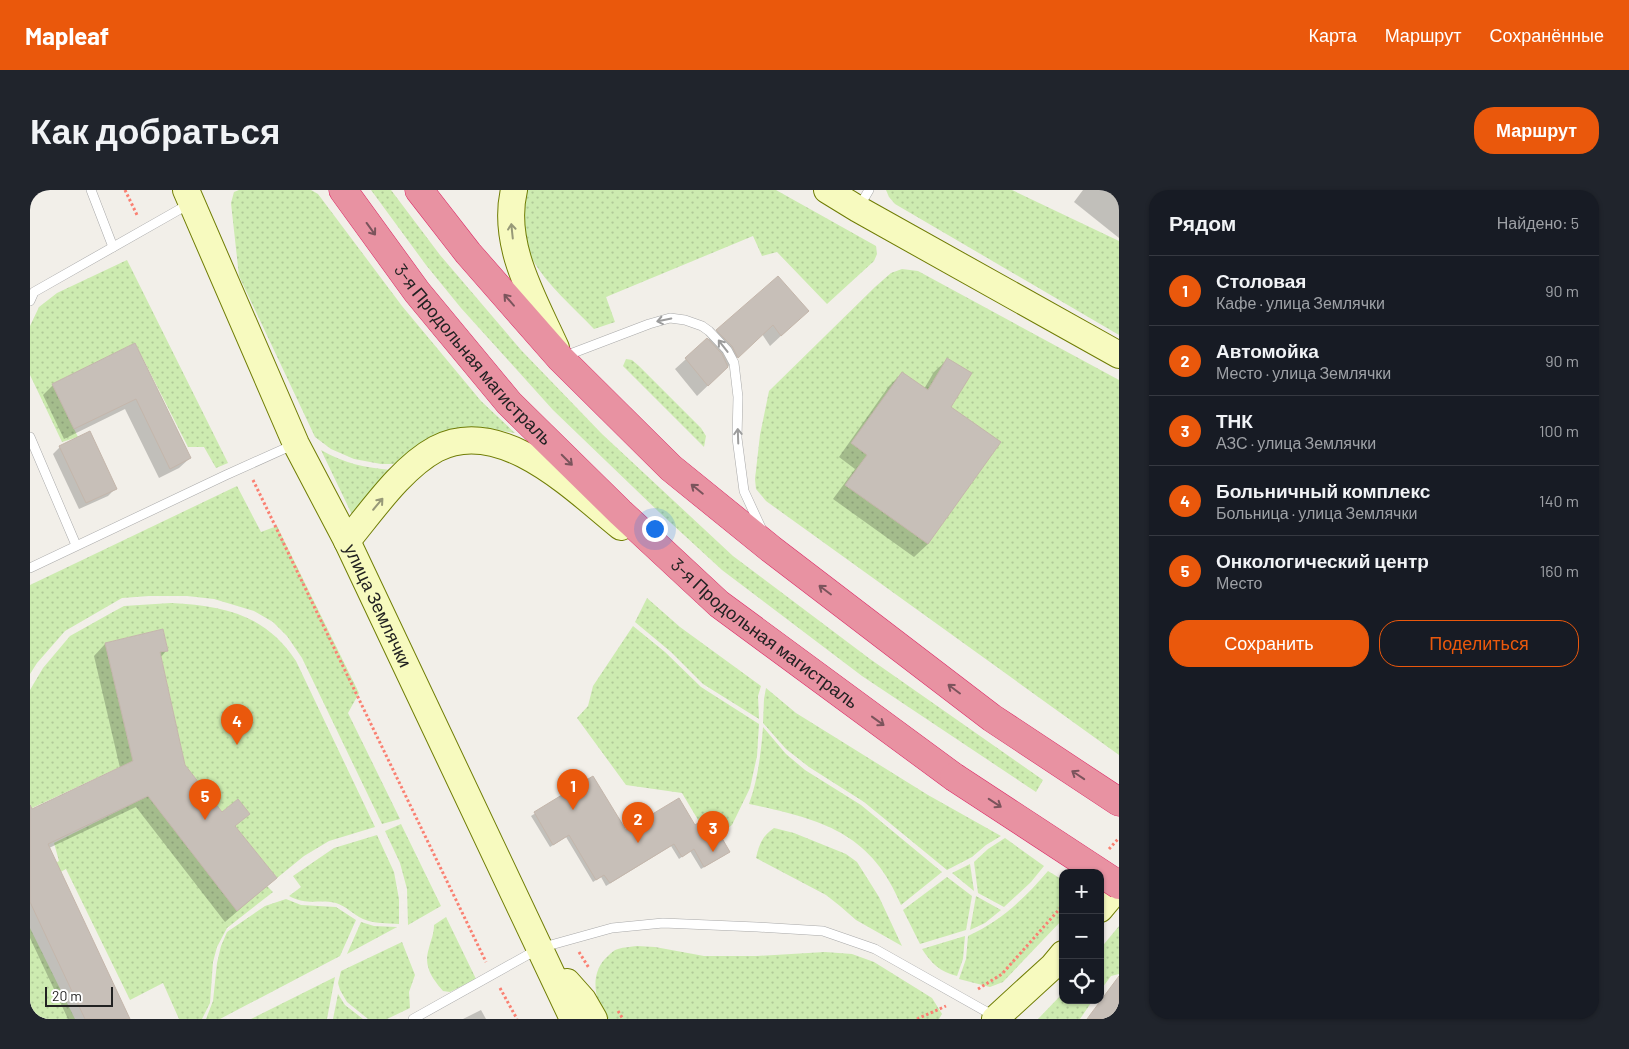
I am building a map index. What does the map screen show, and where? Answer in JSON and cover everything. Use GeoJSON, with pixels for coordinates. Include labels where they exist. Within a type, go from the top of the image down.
{"type":"FeatureCollection","features":[{"type":"Feature","properties":{"kind":"highway","name":"3-я Продольная магистраль"},"geometry":{"type":"LineString","coordinates":[[343,190],[417,292],[509,403],[620,512],[719,604],[954,777],[1119,885]]}},
{"type":"Feature","properties":{"kind":"highway"},"geometry":{"type":"LineString","coordinates":[[419,190],[468,253],[560,358],[671,468],[771,549],[992,718],[1119,802]]}},
{"type":"Feature","properties":{"kind":"main road"},"geometry":{"type":"LineString","coordinates":[[514,190],[511,217],[517,257],[560,358]]}},
{"type":"Feature","properties":{"kind":"main road"},"geometry":{"type":"LineString","coordinates":[[827,190],[863,199],[1119,355]]}},
{"type":"Feature","properties":{"kind":"main road","name":"улица Землячки"},"geometry":{"type":"LineString","coordinates":[[194,199],[296,444],[347,541],[572,1019]]}},
{"type":"Feature","properties":{"kind":"main road"},"geometry":{"type":"LineString","coordinates":[[347,541],[394,485],[436,449],[454,442],[469,440],[491,442],[513,449],[550,471],[719,604]]}},
{"type":"Feature","properties":{"kind":"main road"},"geometry":{"type":"LineString","coordinates":[[1104,904],[1119,885]]}},
{"type":"Feature","properties":{"kind":"main road"},"geometry":{"type":"LineString","coordinates":[[542,953],[559,1019]]}},
{"type":"Feature","properties":{"kind":"main road"},"geometry":{"type":"LineString","coordinates":[[542,953],[583,1000],[594,1019]]}},
{"type":"Feature","properties":{"kind":"main road"},"geometry":{"type":"LineString","coordinates":[[996,1018],[1059,959]]}},
{"type":"Feature","properties":{"kind":"lane"},"geometry":{"type":"LineString","coordinates":[[91,190],[113,248]]}},
{"type":"Feature","properties":{"kind":"lane"},"geometry":{"type":"LineString","coordinates":[[31,296],[194,199]]}},
{"type":"Feature","properties":{"kind":"lane"},"geometry":{"type":"LineString","coordinates":[[560,358],[670,318],[686,320],[709,331],[727,350],[734,363],[738,397],[737,438],[744,491],[771,549]]}},
{"type":"Feature","properties":{"kind":"lane"},"geometry":{"type":"LineString","coordinates":[[30,437],[76,545]]}},
{"type":"Feature","properties":{"kind":"lane"},"geometry":{"type":"LineString","coordinates":[[30,568],[296,444]]}},
{"type":"Feature","properties":{"kind":"lane"},"geometry":{"type":"LineString","coordinates":[[413,1019],[492,975],[542,953],[612,928],[663,924],[823,931],[875,949],[996,1018]]}},
{"type":"Feature","properties":{"kind":"path"},"geometry":{"type":"LineString","coordinates":[[125,190],[144,230]]}},
{"type":"Feature","properties":{"kind":"path"},"geometry":{"type":"LineString","coordinates":[[246,466],[492,975],[517,1019]]}},
{"type":"Feature","properties":{"kind":"path"},"geometry":{"type":"LineString","coordinates":[[917,1019],[963,998],[1002,974],[1059,910]]}},
{"type":"Feature","properties":{"kind":"green space"},"geometry":{"type":"Polygon","coordinates":[[[239,190],[311,190],[318,194],[402,306],[481,401],[515,433],[492,429],[465,429],[396,464],[381,464],[354,459],[331,449],[315,437],[239,276],[231,203],[234,192],[239,190]]]}},
{"type":"Feature","properties":{"kind":"green space"},"geometry":{"type":"Polygon","coordinates":[[[371,190],[391,190],[440,255],[521,350],[602,434],[733,556],[870,659],[1043,780],[1036,792],[862,676],[722,570],[553,410],[461,308],[426,265],[371,190]]]}},
{"type":"Feature","properties":{"kind":"green space"},"geometry":{"type":"Polygon","coordinates":[[[526,190],[776,190],[876,246],[877,254],[874,261],[827,304],[777,252],[762,256],[753,236],[606,297],[615,322],[594,329],[553,287],[532,259],[526,243],[524,225],[526,190]]]}},
{"type":"Feature","properties":{"kind":"green space"},"geometry":{"type":"Polygon","coordinates":[[[886,190],[1012,190],[1119,241],[1119,335],[895,204],[886,190]]]}},
{"type":"Feature","properties":{"kind":"green space"},"geometry":{"type":"Polygon","coordinates":[[[127,260],[228,463],[216,468],[204,447],[188,447],[135,343],[52,384],[78,437],[62,442],[30,375],[30,326],[39,307],[57,293],[127,260]]]}},
{"type":"Feature","properties":{"kind":"green space"},"geometry":{"type":"Polygon","coordinates":[[[902,269],[918,271],[1119,380],[1119,755],[766,501],[756,489],[755,479],[760,435],[769,391],[875,287],[891,273],[902,269]]]}},
{"type":"Feature","properties":{"kind":"green space"},"geometry":{"type":"Polygon","coordinates":[[[626,359],[632,360],[639,366],[701,428],[706,436],[704,447],[623,366],[626,359]]]}},
{"type":"Feature","properties":{"kind":"green space"},"geometry":{"type":"Polygon","coordinates":[[[321,450],[355,464],[391,470],[356,523],[321,450]]]}},
{"type":"Feature","properties":{"kind":"green space"},"geometry":{"type":"Polygon","coordinates":[[[237,486],[261,532],[277,526],[359,693],[348,713],[400,819],[382,824],[302,658],[287,636],[273,622],[254,611],[214,599],[187,596],[122,598],[65,631],[37,663],[30,674],[30,585],[237,486]]]}},
{"type":"Feature","properties":{"kind":"green space"},"geometry":{"type":"Polygon","coordinates":[[[647,598],[680,627],[761,686],[758,696],[759,719],[703,684],[671,652],[635,622],[647,598]]]}},
{"type":"Feature","properties":{"kind":"green space"},"geometry":{"type":"Polygon","coordinates":[[[171,603],[226,610],[257,623],[284,645],[296,661],[375,827],[329,841],[304,856],[277,878],[235,826],[250,814],[238,799],[222,812],[185,765],[160,652],[168,650],[163,629],[105,643],[133,761],[30,809],[30,690],[43,668],[70,636],[124,606],[171,603]]]}},
{"type":"Feature","properties":{"kind":"green space"},"geometry":{"type":"Polygon","coordinates":[[[633,626],[665,652],[701,687],[759,724],[757,756],[750,788],[732,825],[710,840],[682,793],[626,785],[577,718],[588,706],[593,686],[633,626]]]}},
{"type":"Feature","properties":{"kind":"green space"},"geometry":{"type":"Polygon","coordinates":[[[766,688],[796,713],[928,795],[1001,836],[986,845],[972,857],[947,870],[864,802],[809,767],[786,749],[763,723],[766,688]]]}},
{"type":"Feature","properties":{"kind":"green space"},"geometry":{"type":"Polygon","coordinates":[[[763,727],[786,754],[805,770],[861,805],[942,872],[901,905],[889,880],[875,861],[858,845],[840,833],[820,823],[749,804],[759,766],[763,727]]]}},
{"type":"Feature","properties":{"kind":"green space"},"geometry":{"type":"Polygon","coordinates":[[[148,796],[237,911],[267,886],[273,892],[227,928],[217,947],[213,962],[210,1003],[202,1019],[179,1019],[163,983],[130,1000],[66,869],[48,879],[44,870],[59,861],[54,843],[148,796]]]}},
{"type":"Feature","properties":{"kind":"green space"},"geometry":{"type":"Polygon","coordinates":[[[401,824],[441,906],[408,925],[407,889],[400,863],[385,831],[401,824]]]}},
{"type":"Feature","properties":{"kind":"green space"},"geometry":{"type":"Polygon","coordinates":[[[774,828],[794,833],[846,854],[857,862],[879,897],[902,946],[856,920],[826,895],[756,858],[762,841],[774,828]]]}},
{"type":"Feature","properties":{"kind":"green space"},"geometry":{"type":"Polygon","coordinates":[[[377,835],[394,872],[399,899],[399,924],[367,921],[336,903],[307,902],[289,896],[301,887],[293,876],[334,848],[377,835]]]}},
{"type":"Feature","properties":{"kind":"green space"},"geometry":{"type":"Polygon","coordinates":[[[1005,838],[1044,866],[1031,882],[1004,907],[978,893],[974,862],[988,849],[1005,838]]]}},
{"type":"Feature","properties":{"kind":"green space"},"geometry":{"type":"Polygon","coordinates":[[[970,864],[974,891],[952,873],[970,864]]]}},
{"type":"Feature","properties":{"kind":"green space"},"geometry":{"type":"Polygon","coordinates":[[[1048,871],[1059,878],[1059,923],[1003,982],[990,987],[959,979],[966,959],[968,936],[1002,916],[1048,871]]]}},
{"type":"Feature","properties":{"kind":"green space"},"geometry":{"type":"Polygon","coordinates":[[[947,877],[972,896],[966,930],[920,944],[903,910],[947,877]]]}},
{"type":"Feature","properties":{"kind":"green space"},"geometry":{"type":"Polygon","coordinates":[[[976,896],[1001,910],[985,923],[970,930],[976,896]]]}},
{"type":"Feature","properties":{"kind":"green space"},"geometry":{"type":"Polygon","coordinates":[[[286,899],[301,905],[336,907],[356,920],[340,956],[220,1019],[206,1019],[213,1001],[217,963],[227,932],[265,906],[286,899]]]}},
{"type":"Feature","properties":{"kind":"green space"},"geometry":{"type":"Polygon","coordinates":[[[446,917],[476,979],[450,992],[443,991],[435,981],[427,960],[434,925],[446,917]]]}},
{"type":"Feature","properties":{"kind":"green space"},"geometry":{"type":"Polygon","coordinates":[[[361,922],[374,926],[397,927],[347,954],[361,922]]]}},
{"type":"Feature","properties":{"kind":"green space"},"geometry":{"type":"Polygon","coordinates":[[[1119,926],[1119,974],[1111,976],[1104,986],[1104,959],[1104,944],[1119,926]]]}},
{"type":"Feature","properties":{"kind":"green space"},"geometry":{"type":"Polygon","coordinates":[[[30,928],[75,1019],[30,1019],[30,928]]]}},
{"type":"Feature","properties":{"kind":"green space"},"geometry":{"type":"Polygon","coordinates":[[[965,936],[963,959],[957,976],[936,966],[922,949],[965,936]]]}},
{"type":"Feature","properties":{"kind":"green space"},"geometry":{"type":"Polygon","coordinates":[[[402,942],[415,975],[409,992],[410,1008],[387,1019],[368,1019],[347,1002],[340,990],[338,983],[341,971],[402,942]]]}},
{"type":"Feature","properties":{"kind":"green space"},"geometry":{"type":"Polygon","coordinates":[[[637,946],[655,947],[704,956],[757,956],[825,952],[852,954],[874,962],[932,998],[942,1014],[939,1019],[607,1019],[597,995],[596,978],[598,970],[609,955],[617,949],[637,946]]]}},
{"type":"Feature","properties":{"kind":"green space"},"geometry":{"type":"Polygon","coordinates":[[[335,977],[327,1019],[251,1019],[335,977]]]}},
{"type":"Feature","properties":{"kind":"green space"},"geometry":{"type":"Polygon","coordinates":[[[338,994],[345,1005],[363,1019],[333,1019],[338,994]]]}},
{"type":"Feature","properties":{"kind":"green space"},"geometry":{"type":"Polygon","coordinates":[[[1059,997],[1059,1004],[1090,1004],[1080,1019],[1038,1019],[1059,997]]]}},
{"type":"Feature","properties":{"kind":"building"},"geometry":{"type":"Polygon","coordinates":[[[778,276],[809,311],[781,336],[773,325],[738,358],[732,346],[716,330],[778,276]]]}},
{"type":"Feature","properties":{"kind":"building"},"geometry":{"type":"Polygon","coordinates":[[[707,338],[722,354],[728,367],[708,386],[685,358],[707,338]]]}},
{"type":"Feature","properties":{"kind":"building"},"geometry":{"type":"Polygon","coordinates":[[[135,343],[191,458],[170,469],[136,399],[74,429],[52,384],[135,343]]]}},
{"type":"Feature","properties":{"kind":"building"},"geometry":{"type":"Polygon","coordinates":[[[947,358],[972,373],[951,407],[1001,442],[928,544],[845,485],[867,455],[851,443],[902,372],[928,390],[947,358]]]}},
{"type":"Feature","properties":{"kind":"building"},"geometry":{"type":"Polygon","coordinates":[[[90,431],[117,489],[86,503],[59,446],[90,431]]]}},
{"type":"Feature","properties":{"kind":"building"},"geometry":{"type":"Polygon","coordinates":[[[163,629],[168,651],[160,652],[185,765],[222,812],[238,799],[250,814],[235,826],[277,878],[237,911],[148,796],[48,844],[130,1019],[85,1019],[30,902],[30,805],[32,809],[133,761],[105,643],[163,629]]]}},
{"type":"Feature","properties":{"kind":"building"},"geometry":{"type":"Polygon","coordinates":[[[593,776],[626,830],[679,798],[695,825],[709,816],[730,852],[704,867],[694,849],[682,857],[674,844],[610,883],[604,875],[596,880],[569,835],[553,845],[534,812],[593,776]]]}},
{"type":"Feature","properties":{"kind":"building"},"geometry":{"type":"Polygon","coordinates":[[[1119,976],[1119,1013],[1115,1019],[1087,1019],[1098,1004],[1104,1004],[1104,996],[1119,976]]]}},
{"type":"Feature","properties":{"kind":"place","name":"Больничный комплекс"},"geometry":{"type":"Point","coordinates":[237,745]}},
{"type":"Feature","properties":{"kind":"place","name":"Столовая"},"geometry":{"type":"Point","coordinates":[573,810]}},
{"type":"Feature","properties":{"kind":"place","name":"Онкологический центр"},"geometry":{"type":"Point","coordinates":[205,820]}},
{"type":"Feature","properties":{"kind":"place","name":"Автомойка"},"geometry":{"type":"Point","coordinates":[638,843]}},
{"type":"Feature","properties":{"kind":"place","name":"ТНК"},"geometry":{"type":"Point","coordinates":[713,852]}}]}
